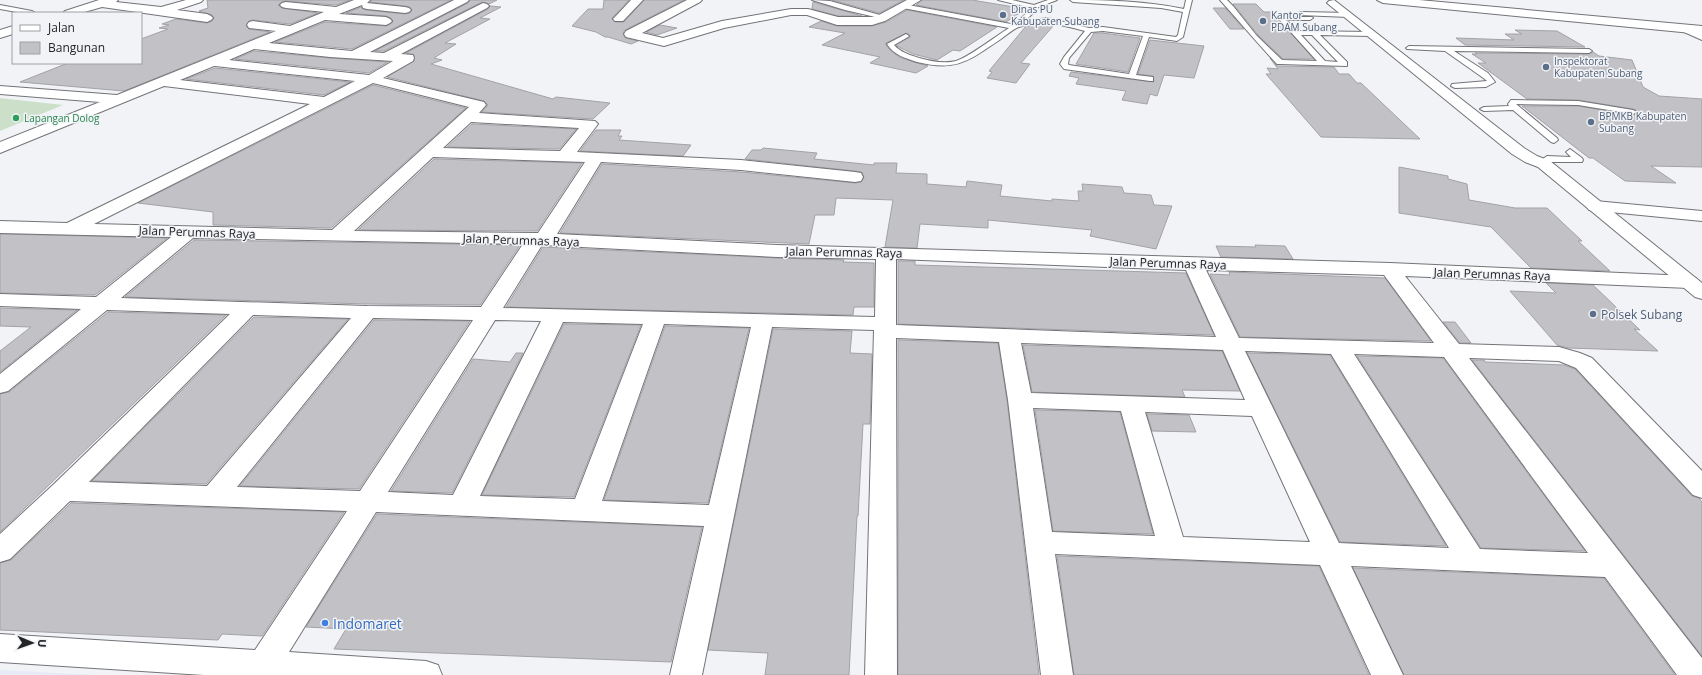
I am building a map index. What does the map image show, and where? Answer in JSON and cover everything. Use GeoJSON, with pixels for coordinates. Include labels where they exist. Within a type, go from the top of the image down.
{"type":"FeatureCollection","features":[{"type":"Feature","properties":{"kind":"street"},"geometry":{"type":"LineString","coordinates":[[72,12],[112,0]]}},
{"type":"Feature","properties":{"kind":"street"},"geometry":{"type":"LineString","coordinates":[[162,11],[196,0]]}},
{"type":"Feature","properties":{"kind":"street"},"geometry":{"type":"LineString","coordinates":[[353,54],[463,0]]}},
{"type":"Feature","properties":{"kind":"street"},"geometry":{"type":"LineString","coordinates":[[619,19],[637,0]]}},
{"type":"Feature","properties":{"kind":"street"},"geometry":{"type":"LineString","coordinates":[[696,0],[630,34],[664,42],[722,25],[791,12],[808,12],[845,22],[872,21],[884,17],[914,0]]}},
{"type":"Feature","properties":{"kind":"street"},"geometry":{"type":"LineString","coordinates":[[1383,0],[1702,30]]}},
{"type":"Feature","properties":{"kind":"street"},"geometry":{"type":"LineString","coordinates":[[1328,1],[1351,9],[1371,34],[1518,151],[1531,159],[1546,162]]}},
{"type":"Feature","properties":{"kind":"street"},"geometry":{"type":"LineString","coordinates":[[286,6],[336,5],[358,2],[405,10]]}},
{"type":"Feature","properties":{"kind":"street"},"geometry":{"type":"LineString","coordinates":[[100,4],[207,18]]}},
{"type":"Feature","properties":{"kind":"street"},"geometry":{"type":"LineString","coordinates":[[0,148],[290,30],[322,16],[336,5]]}},
{"type":"Feature","properties":{"kind":"street"},"geometry":{"type":"LineString","coordinates":[[387,56],[483,6]]}},
{"type":"Feature","properties":{"kind":"street"},"geometry":{"type":"LineString","coordinates":[[322,16],[386,21]]}},
{"type":"Feature","properties":{"kind":"street"},"geometry":{"type":"LineString","coordinates":[[253,25],[290,30]]}},
{"type":"Feature","properties":{"kind":"street"},"geometry":{"type":"LineString","coordinates":[[1688,29],[1702,36]]}},
{"type":"Feature","properties":{"kind":"street"},"geometry":{"type":"LineString","coordinates":[[0,34],[12,30]]}},
{"type":"Feature","properties":{"kind":"street"},"geometry":{"type":"LineString","coordinates":[[1391,33],[1455,86],[1538,150],[1546,162],[1595,206],[1695,287]]}},
{"type":"Feature","properties":{"kind":"street"},"geometry":{"type":"LineString","coordinates":[[71,229],[371,79],[408,58],[252,45]]}},
{"type":"Feature","properties":{"kind":"street"},"geometry":{"type":"LineString","coordinates":[[212,61],[371,79],[479,106],[337,236]]}},
{"type":"Feature","properties":{"kind":"street"},"geometry":{"type":"LineString","coordinates":[[163,81],[326,101]]}},
{"type":"Feature","properties":{"kind":"street"},"geometry":{"type":"LineString","coordinates":[[0,90],[118,99]]}},
{"type":"Feature","properties":{"kind":"street"},"geometry":{"type":"LineString","coordinates":[[467,117],[590,124],[565,156]]}},
{"type":"Feature","properties":{"kind":"street"},"geometry":{"type":"LineString","coordinates":[[428,152],[596,157],[741,165],[855,177]]}},
{"type":"Feature","properties":{"kind":"street"},"geometry":{"type":"LineString","coordinates":[[245,668],[369,501],[486,315],[596,157]]}},
{"type":"Feature","properties":{"kind":"street"},"geometry":{"type":"LineString","coordinates":[[1595,206],[1702,216]]}},
{"type":"Feature","properties":{"kind":"street","name":"Jalan Perumnas Raya"},"geometry":{"type":"LineString","coordinates":[[0,227],[337,236],[540,239],[777,251],[886,253],[1193,264],[1390,269],[1695,287]]}},
{"type":"Feature","properties":{"kind":"street"},"geometry":{"type":"LineString","coordinates":[[0,386],[189,232]]}},
{"type":"Feature","properties":{"kind":"street"},"geometry":{"type":"LineString","coordinates":[[881,675],[886,253]]}},
{"type":"Feature","properties":{"kind":"street"},"geometry":{"type":"LineString","coordinates":[[1193,264],[1387,675]]}},
{"type":"Feature","properties":{"kind":"street"},"geometry":{"type":"LineString","coordinates":[[1390,269],[1696,675]]}},
{"type":"Feature","properties":{"kind":"street"},"geometry":{"type":"LineString","coordinates":[[0,300],[247,309],[763,321],[1009,335],[1231,344],[1559,354],[1578,359],[1590,369],[1702,488]]}},
{"type":"Feature","properties":{"kind":"street"},"geometry":{"type":"LineString","coordinates":[[0,551],[64,491],[247,309]]}},
{"type":"Feature","properties":{"kind":"street"},"geometry":{"type":"LineString","coordinates":[[214,496],[367,312]]}},
{"type":"Feature","properties":{"kind":"street"},"geometry":{"type":"LineString","coordinates":[[461,506],[555,315]]}},
{"type":"Feature","properties":{"kind":"street"},"geometry":{"type":"LineString","coordinates":[[585,510],[656,318]]}},
{"type":"Feature","properties":{"kind":"street"},"geometry":{"type":"LineString","coordinates":[[686,675],[763,321]]}},
{"type":"Feature","properties":{"kind":"street"},"geometry":{"type":"LineString","coordinates":[[1009,335],[1020,400],[1057,675]]}},
{"type":"Feature","properties":{"kind":"street"},"geometry":{"type":"LineString","coordinates":[[1338,347],[1472,560]]}},
{"type":"Feature","properties":{"kind":"street"},"geometry":{"type":"LineString","coordinates":[[1020,400],[1261,408]]}},
{"type":"Feature","properties":{"kind":"street"},"geometry":{"type":"LineString","coordinates":[[1131,404],[1172,547]]}},
{"type":"Feature","properties":{"kind":"street"},"geometry":{"type":"LineString","coordinates":[[64,491],[369,501],[721,516]]}},
{"type":"Feature","properties":{"kind":"street"},"geometry":{"type":"LineString","coordinates":[[1038,542],[1614,566]]}},
{"type":"Feature","properties":{"kind":"street"},"geometry":{"type":"LineString","coordinates":[[0,648],[245,668],[426,675]]}},
{"type":"Feature","properties":{"kind":"lane"},"geometry":{"type":"LineString","coordinates":[[815,0],[830,3],[846,9],[884,17]]}},
{"type":"Feature","properties":{"kind":"lane"},"geometry":{"type":"LineString","coordinates":[[1001,0],[1024,3],[1033,7],[1054,0]]}},
{"type":"Feature","properties":{"kind":"lane"},"geometry":{"type":"LineString","coordinates":[[1073,0],[1161,6],[1187,11]]}},
{"type":"Feature","properties":{"kind":"lane"},"geometry":{"type":"LineString","coordinates":[[904,6],[1016,26],[1040,20],[1047,20],[1089,30],[1103,29],[1174,40],[1180,38],[1189,0]]}},
{"type":"Feature","properties":{"kind":"lane"},"geometry":{"type":"LineString","coordinates":[[1223,0],[1255,37],[1280,62],[1344,64],[1314,33]]}},
{"type":"Feature","properties":{"kind":"lane"},"geometry":{"type":"LineString","coordinates":[[0,7],[27,12]]}},
{"type":"Feature","properties":{"kind":"lane"},"geometry":{"type":"LineString","coordinates":[[906,36],[890,44],[891,47],[899,54],[932,63],[957,63],[1016,26],[1033,10],[1033,7]]}},
{"type":"Feature","properties":{"kind":"lane"},"geometry":{"type":"LineString","coordinates":[[1323,64],[1276,13],[1351,9]]}},
{"type":"Feature","properties":{"kind":"lane"},"geometry":{"type":"LineString","coordinates":[[1281,18],[1310,18]]}},
{"type":"Feature","properties":{"kind":"lane"},"geometry":{"type":"LineString","coordinates":[[1288,26],[1302,26]]}},
{"type":"Feature","properties":{"kind":"lane"},"geometry":{"type":"LineString","coordinates":[[1089,30],[1066,58],[1064,64],[1067,67],[1150,79]]}},
{"type":"Feature","properties":{"kind":"lane"},"geometry":{"type":"LineString","coordinates":[[1295,33],[1371,34]]}},
{"type":"Feature","properties":{"kind":"lane"},"geometry":{"type":"LineString","coordinates":[[1132,77],[1147,35]]}},
{"type":"Feature","properties":{"kind":"lane"},"geometry":{"type":"LineString","coordinates":[[1409,48],[1589,51]]}},
{"type":"Feature","properties":{"kind":"lane"},"geometry":{"type":"LineString","coordinates":[[1447,49],[1485,75],[1491,82],[1486,85],[1455,86]]}},
{"type":"Feature","properties":{"kind":"lane"},"geometry":{"type":"LineString","coordinates":[[1554,140],[1512,104],[1514,102],[1578,103],[1633,112]]}},
{"type":"Feature","properties":{"kind":"lane"},"geometry":{"type":"LineString","coordinates":[[1484,109],[1515,108]]}},
{"type":"Feature","properties":{"kind":"lane"},"geometry":{"type":"LineString","coordinates":[[1546,162],[1580,160],[1570,152]]}},
{"type":"Feature","properties":{"kind":"shaded area"},"geometry":{"type":"Polygon","coordinates":[[[0,670],[97,675],[0,675],[0,670]]]}},
{"type":"Feature","properties":{"kind":"green space","name":"Lapangan Dolog"},"geometry":{"type":"Polygon","coordinates":[[[0,98],[63,105],[0,131],[0,98]]]}},
{"type":"Feature","properties":{"kind":"building"},"geometry":{"type":"Polygon","coordinates":[[[207,0],[350,0],[336,5],[286,1],[282,2],[278,5],[282,8],[318,13],[290,24],[253,20],[249,21],[246,26],[249,29],[270,32],[124,91],[20,82],[65,64],[142,64],[142,39],[168,29],[159,28],[169,25],[162,24],[176,19],[207,23],[212,21],[214,18],[212,15],[199,11],[208,8],[207,0]]]}},
{"type":"Feature","properties":{"kind":"building"},"geometry":{"type":"Polygon","coordinates":[[[372,0],[451,0],[352,49],[275,42],[325,22],[386,26],[393,22],[391,18],[386,16],[346,13],[361,7],[367,10],[405,14],[410,13],[412,10],[410,7],[405,6],[370,2],[372,0]]]}},
{"type":"Feature","properties":{"kind":"building"},"geometry":{"type":"Polygon","coordinates":[[[470,0],[497,0],[489,4],[482,2],[384,51],[375,51],[468,3],[470,0]]]}},
{"type":"Feature","properties":{"kind":"building"},"geometry":{"type":"Polygon","coordinates":[[[604,0],[629,0],[612,18],[615,22],[624,22],[644,0],[684,0],[625,30],[623,33],[625,38],[638,41],[631,44],[605,37],[596,32],[572,26],[588,9],[603,9],[604,0]]]}},
{"type":"Feature","properties":{"kind":"building"},"geometry":{"type":"Polygon","coordinates":[[[832,0],[904,0],[879,13],[832,0]]]}},
{"type":"Feature","properties":{"kind":"building","name":"Dinas PU Kabupaten Subang"},"geometry":{"type":"Polygon","coordinates":[[[922,0],[972,0],[1026,9],[1006,22],[916,5],[922,0]]]}},
{"type":"Feature","properties":{"kind":"building"},"geometry":{"type":"Polygon","coordinates":[[[813,2],[862,16],[838,16],[812,9],[813,2]]]}},
{"type":"Feature","properties":{"kind":"building"},"geometry":{"type":"Polygon","coordinates":[[[1233,4],[1256,4],[1264,12],[1272,12],[1314,59],[1283,59],[1258,35],[1233,4]]]}},
{"type":"Feature","properties":{"kind":"building"},"geometry":{"type":"Polygon","coordinates":[[[490,6],[501,7],[480,18],[490,19],[445,43],[456,44],[434,58],[442,60],[431,64],[553,99],[556,97],[610,103],[593,119],[482,112],[488,105],[484,101],[387,77],[414,61],[414,55],[406,53],[488,9],[490,6]]]}},
{"type":"Feature","properties":{"kind":"building"},"geometry":{"type":"Polygon","coordinates":[[[1213,8],[1225,8],[1244,29],[1230,29],[1213,8]]]}},
{"type":"Feature","properties":{"kind":"building"},"geometry":{"type":"Polygon","coordinates":[[[907,10],[997,27],[960,51],[953,50],[937,60],[913,54],[897,46],[896,45],[910,37],[907,33],[886,43],[889,49],[899,57],[928,66],[916,73],[870,63],[880,57],[822,45],[845,33],[809,27],[821,21],[837,26],[872,26],[886,22],[907,10]]]}},
{"type":"Feature","properties":{"kind":"building"},"geometry":{"type":"Polygon","coordinates":[[[1037,24],[1054,25],[1021,63],[1030,64],[1016,83],[987,78],[992,72],[989,71],[1026,26],[1037,24]]]}},
{"type":"Feature","properties":{"kind":"building"},"geometry":{"type":"Polygon","coordinates":[[[660,25],[677,28],[657,35],[646,32],[660,25]]]}},
{"type":"Feature","properties":{"kind":"building"},"geometry":{"type":"Polygon","coordinates":[[[1515,30],[1557,31],[1585,47],[1465,45],[1456,38],[1514,40],[1505,34],[1522,34],[1515,30]]]}},
{"type":"Feature","properties":{"kind":"building"},"geometry":{"type":"Polygon","coordinates":[[[1094,33],[1140,38],[1128,72],[1076,64],[1094,33]]]}},
{"type":"Feature","properties":{"kind":"building"},"geometry":{"type":"Polygon","coordinates":[[[1150,40],[1204,46],[1194,78],[1164,75],[1157,96],[1150,94],[1147,104],[1122,100],[1126,91],[1076,84],[1079,78],[1069,76],[1071,72],[1154,82],[1153,76],[1138,74],[1150,40]]]}},
{"type":"Feature","properties":{"kind":"building"},"geometry":{"type":"Polygon","coordinates":[[[254,51],[388,62],[369,73],[235,59],[254,51]]]}},
{"type":"Feature","properties":{"kind":"building"},"geometry":{"type":"Polygon","coordinates":[[[1593,52],[1599,56],[1632,60],[1643,87],[1659,96],[1702,99],[1702,167],[1651,166],[1676,183],[1625,181],[1593,158],[1589,158],[1522,106],[1578,106],[1633,115],[1638,113],[1638,111],[1578,100],[1527,99],[1478,63],[1486,63],[1472,54],[1589,54],[1593,52]]]}},
{"type":"Feature","properties":{"kind":"building"},"geometry":{"type":"Polygon","coordinates":[[[1270,58],[1277,66],[1334,67],[1339,74],[1349,74],[1357,83],[1361,83],[1420,139],[1321,137],[1266,74],[1271,74],[1267,68],[1278,69],[1270,58]]]}},
{"type":"Feature","properties":{"kind":"building"},"geometry":{"type":"Polygon","coordinates":[[[215,68],[350,82],[324,95],[186,79],[215,68]]]}},
{"type":"Feature","properties":{"kind":"building"},"geometry":{"type":"Polygon","coordinates":[[[373,85],[466,108],[331,228],[213,225],[213,212],[138,203],[373,85]]]}},
{"type":"Feature","properties":{"kind":"building"},"geometry":{"type":"Polygon","coordinates":[[[472,124],[576,129],[559,149],[447,147],[472,124]]]}},
{"type":"Feature","properties":{"kind":"building"},"geometry":{"type":"Polygon","coordinates":[[[596,130],[621,130],[618,136],[622,136],[619,140],[691,145],[683,156],[580,151],[596,130]]]}},
{"type":"Feature","properties":{"kind":"building"},"geometry":{"type":"Polygon","coordinates":[[[763,148],[817,153],[814,159],[874,165],[874,163],[897,163],[896,173],[927,174],[927,184],[966,187],[967,181],[1002,185],[1000,196],[1052,201],[1052,199],[1079,201],[1078,191],[1083,191],[1082,184],[1122,187],[1124,193],[1151,195],[1154,205],[1172,206],[1156,249],[1090,236],[1092,230],[988,220],[988,228],[920,224],[917,248],[885,247],[893,200],[836,198],[834,215],[815,215],[809,244],[560,233],[602,164],[741,172],[855,183],[861,182],[864,178],[862,172],[745,159],[752,150],[761,150],[763,148]]]}},
{"type":"Feature","properties":{"kind":"building"},"geometry":{"type":"Polygon","coordinates":[[[434,159],[582,163],[537,231],[358,230],[434,159]]]}},
{"type":"Feature","properties":{"kind":"building"},"geometry":{"type":"Polygon","coordinates":[[[1399,167],[1448,176],[1448,179],[1467,184],[1469,200],[1515,208],[1547,208],[1582,241],[1578,241],[1610,271],[1531,268],[1491,227],[1399,213],[1399,167]]]}},
{"type":"Feature","properties":{"kind":"building"},"geometry":{"type":"Polygon","coordinates":[[[0,234],[167,238],[95,295],[0,293],[0,234]]]}},
{"type":"Feature","properties":{"kind":"building"},"geometry":{"type":"Polygon","coordinates":[[[194,240],[520,245],[480,305],[367,304],[125,297],[194,240]]]}},
{"type":"Feature","properties":{"kind":"building"},"geometry":{"type":"Polygon","coordinates":[[[1255,245],[1285,246],[1293,259],[1221,257],[1216,246],[1256,247],[1255,245]]]}},
{"type":"Feature","properties":{"kind":"building"},"geometry":{"type":"Polygon","coordinates":[[[543,247],[844,260],[843,262],[874,263],[874,307],[854,307],[853,315],[506,307],[543,247]]]}},
{"type":"Feature","properties":{"kind":"building"},"geometry":{"type":"Polygon","coordinates":[[[898,261],[915,261],[915,265],[1186,273],[1214,335],[898,324],[898,261]]]}},
{"type":"Feature","properties":{"kind":"building"},"geometry":{"type":"Polygon","coordinates":[[[1229,272],[1385,278],[1431,341],[1240,337],[1210,274],[1230,275],[1229,272]]]}},
{"type":"Feature","properties":{"kind":"building"},"geometry":{"type":"Polygon","coordinates":[[[1546,283],[1593,285],[1640,330],[1634,329],[1658,351],[1569,348],[1557,345],[1510,291],[1556,293],[1546,283]]]}},
{"type":"Feature","properties":{"kind":"building"},"geometry":{"type":"Polygon","coordinates":[[[0,308],[77,310],[0,372],[0,351],[31,327],[0,326],[0,308]]]}},
{"type":"Feature","properties":{"kind":"building"},"geometry":{"type":"Polygon","coordinates":[[[108,312],[226,315],[0,532],[0,394],[9,392],[108,312]]]}},
{"type":"Feature","properties":{"kind":"building"},"geometry":{"type":"Polygon","coordinates":[[[254,317],[348,319],[206,484],[92,481],[254,317]]]}},
{"type":"Feature","properties":{"kind":"building"},"geometry":{"type":"Polygon","coordinates":[[[374,320],[470,321],[359,489],[240,486],[374,320]]]}},
{"type":"Feature","properties":{"kind":"building"},"geometry":{"type":"Polygon","coordinates":[[[1443,322],[1455,322],[1471,343],[1460,343],[1443,322]]]}},
{"type":"Feature","properties":{"kind":"building"},"geometry":{"type":"Polygon","coordinates":[[[564,324],[641,325],[574,497],[482,495],[564,324]]]}},
{"type":"Feature","properties":{"kind":"building"},"geometry":{"type":"Polygon","coordinates":[[[665,326],[749,328],[708,503],[604,500],[665,326]]]}},
{"type":"Feature","properties":{"kind":"building"},"geometry":{"type":"Polygon","coordinates":[[[773,329],[852,331],[850,353],[872,354],[870,424],[863,424],[849,675],[765,675],[768,653],[708,650],[773,329]]]}},
{"type":"Feature","properties":{"kind":"building"},"geometry":{"type":"Polygon","coordinates":[[[898,340],[998,343],[1007,400],[1039,675],[898,675],[898,340]]]}},
{"type":"Feature","properties":{"kind":"building"},"geometry":{"type":"Polygon","coordinates":[[[1023,345],[1222,351],[1240,391],[1182,390],[1185,397],[1032,392],[1023,345]]]}},
{"type":"Feature","properties":{"kind":"building"},"geometry":{"type":"Polygon","coordinates":[[[516,353],[523,353],[452,493],[391,491],[473,359],[510,362],[516,353]]]}},
{"type":"Feature","properties":{"kind":"building"},"geometry":{"type":"Polygon","coordinates":[[[1247,353],[1330,355],[1446,546],[1340,542],[1247,353]]]}},
{"type":"Feature","properties":{"kind":"building"},"geometry":{"type":"Polygon","coordinates":[[[1357,356],[1443,358],[1585,551],[1481,548],[1357,356]]]}},
{"type":"Feature","properties":{"kind":"building"},"geometry":{"type":"Polygon","coordinates":[[[1472,360],[1484,360],[1485,362],[1564,365],[1575,369],[1692,496],[1699,498],[1702,502],[1702,656],[1472,360]]]}},
{"type":"Feature","properties":{"kind":"building"},"geometry":{"type":"Polygon","coordinates":[[[1035,410],[1120,412],[1153,534],[1053,531],[1035,410]]]}},
{"type":"Feature","properties":{"kind":"building"},"geometry":{"type":"Polygon","coordinates":[[[1147,414],[1189,415],[1196,432],[1152,431],[1147,414]]]}},
{"type":"Feature","properties":{"kind":"building"},"geometry":{"type":"Polygon","coordinates":[[[71,503],[344,512],[262,636],[222,634],[218,640],[0,630],[0,563],[11,560],[71,503]]]}},
{"type":"Feature","properties":{"kind":"building"},"geometry":{"type":"Polygon","coordinates":[[[377,514],[702,527],[671,662],[334,649],[346,629],[306,627],[377,514]]]}},
{"type":"Feature","properties":{"kind":"building"},"geometry":{"type":"Polygon","coordinates":[[[1057,556],[1319,566],[1369,675],[1074,675],[1057,556]]]}},
{"type":"Feature","properties":{"kind":"building"},"geometry":{"type":"Polygon","coordinates":[[[1353,568],[1604,578],[1675,675],[1404,675],[1353,568]]]}},
{"type":"Feature","properties":{"kind":"place","name":"Dinas PU Kabupaten Subang"},"geometry":{"type":"Point","coordinates":[1003,15]}},
{"type":"Feature","properties":{"kind":"place","name":"Kantor PDAM Subang"},"geometry":{"type":"Point","coordinates":[1263,21]}},
{"type":"Feature","properties":{"kind":"place","name":"Inspektorat Kabupaten Subang"},"geometry":{"type":"Point","coordinates":[1546,67]}},
{"type":"Feature","properties":{"kind":"place","name":"Lapangan Dolog"},"geometry":{"type":"Point","coordinates":[16,118]}},
{"type":"Feature","properties":{"kind":"place","name":"BPMKB Kabupaten Subang"},"geometry":{"type":"Point","coordinates":[1591,122]}},
{"type":"Feature","properties":{"kind":"place","name":"Polsek Subang"},"geometry":{"type":"Point","coordinates":[1593,314]}},
{"type":"Feature","properties":{"kind":"place","name":"Indomaret"},"geometry":{"type":"Point","coordinates":[325,623]}}]}
